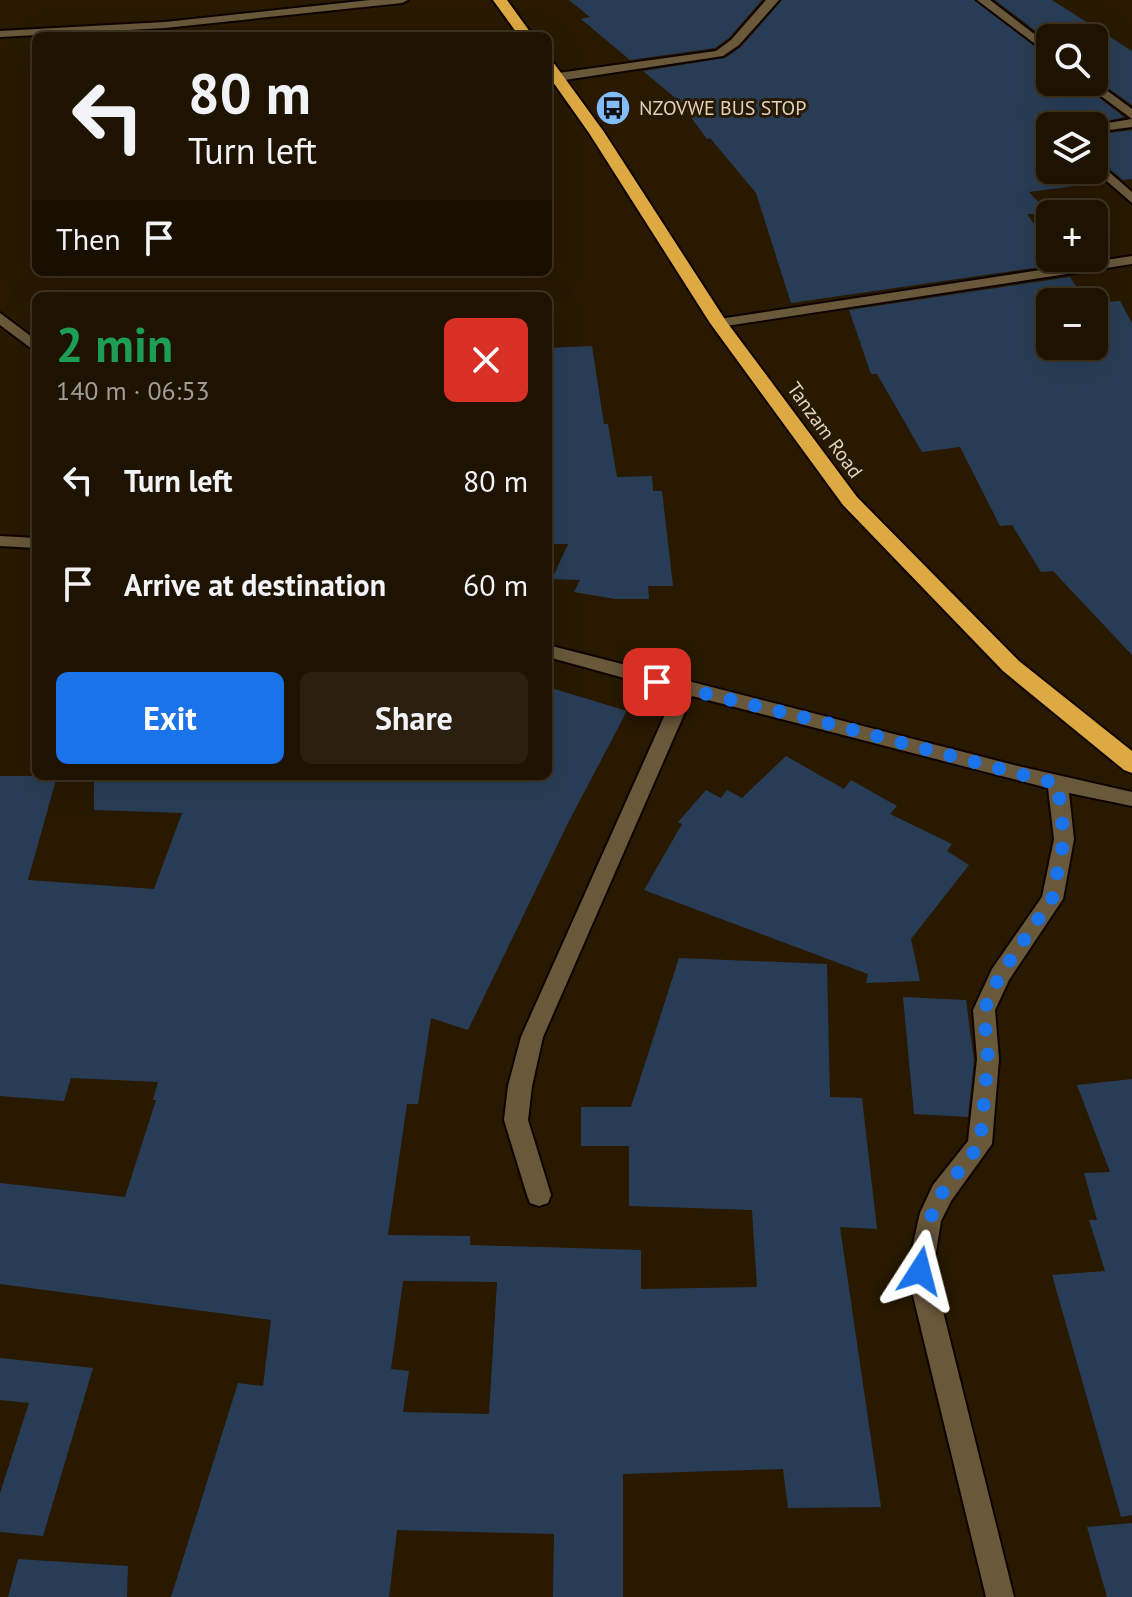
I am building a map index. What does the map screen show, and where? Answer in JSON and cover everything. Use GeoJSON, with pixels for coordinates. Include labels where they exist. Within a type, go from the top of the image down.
{"type":"FeatureCollection","features":[{"type":"Feature","properties":{"kind":"highway"},"geometry":{"type":"LineString","coordinates":[[500,0],[523,32]]}},
{"type":"Feature","properties":{"kind":"highway","name":"Tanzam Road"},"geometry":{"type":"LineString","coordinates":[[553,71],[719,323],[850,501],[1011,666],[1132,764]]}},
{"type":"Feature","properties":{"kind":"street"},"geometry":{"type":"LineString","coordinates":[[37,32],[165,25],[402,0]]}},
{"type":"Feature","properties":{"kind":"street"},"geometry":{"type":"LineString","coordinates":[[553,71],[719,54],[741,38],[753,16],[773,0]]}},
{"type":"Feature","properties":{"kind":"street"},"geometry":{"type":"LineString","coordinates":[[983,0],[1036,41]]}},
{"type":"Feature","properties":{"kind":"street"},"geometry":{"type":"LineString","coordinates":[[0,34],[32,32]]}},
{"type":"Feature","properties":{"kind":"street"},"geometry":{"type":"LineString","coordinates":[[1107,96],[1132,115]]}},
{"type":"Feature","properties":{"kind":"street"},"geometry":{"type":"LineString","coordinates":[[1108,126],[1132,123]]}},
{"type":"Feature","properties":{"kind":"street"},"geometry":{"type":"LineString","coordinates":[[1108,176],[1132,199]]}},
{"type":"Feature","properties":{"kind":"street"},"geometry":{"type":"LineString","coordinates":[[719,323],[1132,260]]}},
{"type":"Feature","properties":{"kind":"street"},"geometry":{"type":"LineString","coordinates":[[0,317],[32,345]]}},
{"type":"Feature","properties":{"kind":"street"},"geometry":{"type":"LineString","coordinates":[[0,541],[32,543]]}},
{"type":"Feature","properties":{"kind":"street"},"geometry":{"type":"LineString","coordinates":[[552,652],[685,690],[819,721],[1058,784],[1132,799]]}},
{"type":"Feature","properties":{"kind":"street"},"geometry":{"type":"LineString","coordinates":[[539,1195],[516,1120],[532,1037],[685,690]]}},
{"type":"Feature","properties":{"kind":"street"},"geometry":{"type":"LineString","coordinates":[[1000,1597],[920,1271],[929,1221],[942,1193],[980,1144],[988,1059],[984,1010],[1000,975],[1052,899],[1064,839],[1058,784]]}},
{"type":"Feature","properties":{"kind":"building"},"geometry":{"type":"Polygon","coordinates":[[[569,0],[762,0],[729,38],[715,48],[630,60],[581,19],[590,17],[569,0]]]}},
{"type":"Feature","properties":{"kind":"building"},"geometry":{"type":"Polygon","coordinates":[[[782,0],[974,0],[1036,47],[1036,96],[1097,96],[1124,117],[1108,121],[1108,112],[1036,112],[1036,184],[1089,184],[1029,192],[1037,200],[1036,214],[1027,214],[1036,227],[1036,268],[791,303],[756,193],[710,138],[707,139],[679,101],[643,71],[725,58],[741,47],[782,0]]]}},
{"type":"Feature","properties":{"kind":"building"},"geometry":{"type":"Polygon","coordinates":[[[995,0],[1052,0],[1090,24],[1036,24],[1036,31],[995,0]]]}},
{"type":"Feature","properties":{"kind":"building"},"geometry":{"type":"Polygon","coordinates":[[[1108,36],[1132,51],[1132,105],[1108,88],[1108,36]]]}},
{"type":"Feature","properties":{"kind":"building"},"geometry":{"type":"Polygon","coordinates":[[[1132,130],[1132,179],[1123,180],[1108,168],[1108,133],[1132,130]]]}},
{"type":"Feature","properties":{"kind":"building"},"geometry":{"type":"Polygon","coordinates":[[[1070,277],[1077,288],[1036,288],[1036,360],[1108,360],[1108,302],[1120,301],[1132,323],[1132,655],[1053,571],[1041,572],[1012,525],[1000,526],[960,447],[922,452],[877,374],[871,374],[849,310],[1070,277]]]}},
{"type":"Feature","properties":{"kind":"building"},"geometry":{"type":"Polygon","coordinates":[[[592,346],[604,424],[608,424],[617,477],[652,476],[653,491],[662,491],[673,586],[648,586],[649,599],[615,599],[574,592],[580,580],[552,579],[568,544],[552,544],[552,348],[592,346]]]}},
{"type":"Feature","properties":{"kind":"building"},"geometry":{"type":"Polygon","coordinates":[[[552,688],[627,711],[568,823],[468,1030],[431,1018],[418,1104],[407,1104],[388,1235],[470,1236],[470,1245],[641,1250],[641,1289],[757,1287],[752,1210],[629,1206],[629,1146],[581,1146],[581,1107],[631,1107],[679,958],[827,964],[830,1097],[862,1098],[877,1229],[840,1227],[881,1507],[788,1508],[783,1469],[623,1474],[623,1597],[553,1597],[554,1534],[397,1530],[389,1597],[171,1597],[238,1383],[263,1386],[271,1320],[0,1284],[0,1183],[125,1197],[156,1100],[153,1100],[158,1082],[71,1078],[64,1101],[0,1096],[0,776],[56,780],[28,880],[154,889],[182,813],[94,810],[94,780],[552,780],[552,688]],[[403,1281],[391,1369],[409,1371],[403,1412],[489,1414],[497,1282],[403,1281]]]}},
{"type":"Feature","properties":{"kind":"building"},"geometry":{"type":"Polygon","coordinates":[[[786,756],[844,789],[851,780],[897,806],[890,814],[952,844],[947,851],[969,865],[911,939],[920,981],[866,983],[868,974],[644,890],[682,824],[678,822],[706,790],[721,798],[727,790],[742,798],[786,756]]]}},
{"type":"Feature","properties":{"kind":"building"},"geometry":{"type":"Polygon","coordinates":[[[903,997],[966,1000],[974,1061],[968,1117],[914,1114],[903,997]]]}},
{"type":"Feature","properties":{"kind":"building"},"geometry":{"type":"Polygon","coordinates":[[[1132,1079],[1132,1515],[1121,1517],[1052,1275],[1105,1271],[1089,1220],[1097,1220],[1084,1173],[1110,1172],[1077,1085],[1132,1079]]]}},
{"type":"Feature","properties":{"kind":"building"},"geometry":{"type":"Polygon","coordinates":[[[0,1358],[93,1368],[43,1536],[0,1532],[0,1493],[29,1403],[0,1400],[0,1358]]]}},
{"type":"Feature","properties":{"kind":"building"},"geometry":{"type":"Polygon","coordinates":[[[1132,1523],[1132,1597],[1107,1597],[1087,1527],[1132,1523]]]}},
{"type":"Feature","properties":{"kind":"building"},"geometry":{"type":"Polygon","coordinates":[[[18,1559],[128,1566],[127,1597],[8,1597],[18,1559]]]}},
{"type":"Feature","properties":{"kind":"place","name":"NZOVWE BUS STOP"},"geometry":{"type":"Point","coordinates":[613,108]}},
{"type":"Feature","properties":{"kind":"route"},"geometry":{"type":"LineString","coordinates":[[657,682],[1058,784],[1064,839],[1052,899],[1000,975],[984,1010],[988,1059],[980,1144],[942,1193],[929,1221],[920,1271]]}}]}
